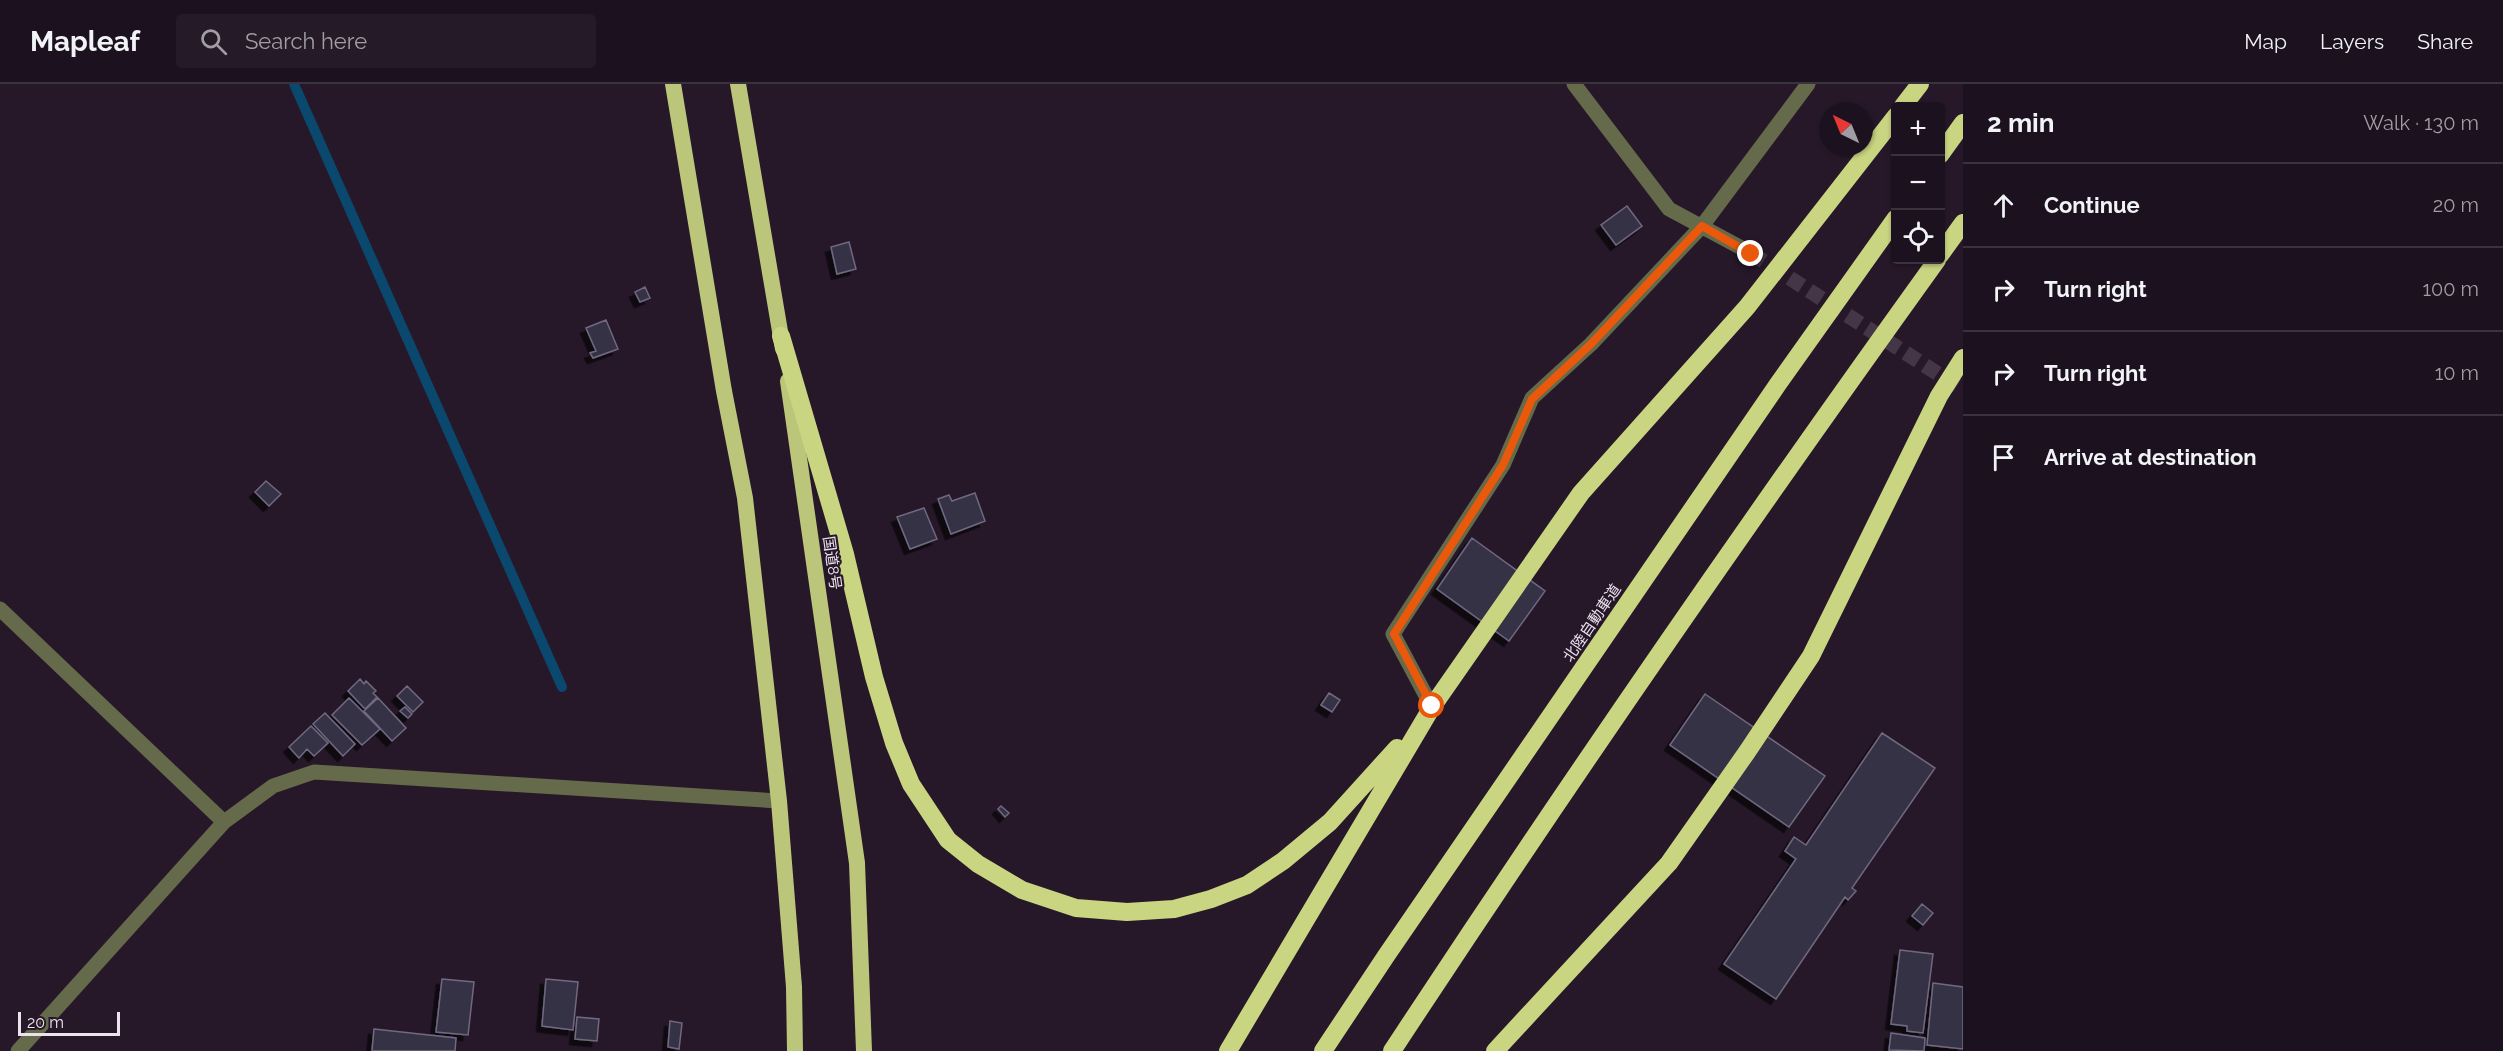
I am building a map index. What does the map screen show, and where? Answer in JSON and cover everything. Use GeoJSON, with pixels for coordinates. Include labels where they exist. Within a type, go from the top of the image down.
{"type":"FeatureCollection","features":[{"type":"Feature","properties":{"kind":"highway"},"geometry":{"type":"LineString","coordinates":[[673,84],[722,380],[745,498],[779,801],[794,987],[795,1051]]}},
{"type":"Feature","properties":{"kind":"highway","name":"国道8号"},"geometry":{"type":"LineString","coordinates":[[738,84],[781,336],[857,863],[864,1051]]}},
{"type":"Feature","properties":{"kind":"highway"},"geometry":{"type":"LineString","coordinates":[[1906,102],[1920,84]]}},
{"type":"Feature","properties":{"kind":"highway"},"geometry":{"type":"LineString","coordinates":[[1228,1051],[1432,706],[1581,493],[1747,307],[1891,122]]}},
{"type":"Feature","properties":{"kind":"highway"},"geometry":{"type":"LineString","coordinates":[[1945,149],[1963,123]]}},
{"type":"Feature","properties":{"kind":"highway"},"geometry":{"type":"LineString","coordinates":[[1945,249],[1963,223]]}},
{"type":"Feature","properties":{"kind":"highway","name":"北陸自動車道"},"geometry":{"type":"LineString","coordinates":[[1323,1051],[1778,384],[1891,225]]}},
{"type":"Feature","properties":{"kind":"highway"},"geometry":{"type":"LineString","coordinates":[[1392,1051],[1803,447],[1934,264]]}},
{"type":"Feature","properties":{"kind":"highway"},"geometry":{"type":"LineString","coordinates":[[781,336],[845,554],[874,677],[894,743],[910,784],[948,840],[978,864],[1022,890],[1076,908],[1127,912],[1174,909],[1211,900],[1247,885],[1283,861],[1330,822],[1374,775],[1432,706]]}},
{"type":"Feature","properties":{"kind":"highway"},"geometry":{"type":"LineString","coordinates":[[1495,1051],[1669,863],[1747,752],[1811,656],[1939,396],[1963,358]]}},
{"type":"Feature","properties":{"kind":"street"},"geometry":{"type":"LineString","coordinates":[[1574,84],[1669,209],[1751,254]]}},
{"type":"Feature","properties":{"kind":"street"},"geometry":{"type":"LineString","coordinates":[[1432,706],[1394,634],[1503,465],[1532,399],[1591,344],[1702,226],[1808,84]]}},
{"type":"Feature","properties":{"kind":"street"},"geometry":{"type":"LineString","coordinates":[[0,609],[224,822]]}},
{"type":"Feature","properties":{"kind":"street"},"geometry":{"type":"LineString","coordinates":[[18,1051],[224,822],[273,786],[314,772],[779,801]]}},
{"type":"Feature","properties":{"kind":"building"},"geometry":{"type":"Polygon","coordinates":[[[1627,206],[1642,226],[1616,245],[1601,225],[1627,206]]]}},
{"type":"Feature","properties":{"kind":"building"},"geometry":{"type":"Polygon","coordinates":[[[849,242],[856,269],[837,274],[831,247],[849,242]]]}},
{"type":"Feature","properties":{"kind":"building"},"geometry":{"type":"Polygon","coordinates":[[[645,287],[650,298],[640,302],[635,292],[645,287]]]}},
{"type":"Feature","properties":{"kind":"building"},"geometry":{"type":"Polygon","coordinates":[[[606,320],[618,349],[593,358],[590,353],[596,351],[586,328],[606,320]]]}},
{"type":"Feature","properties":{"kind":"building"},"geometry":{"type":"Polygon","coordinates":[[[266,481],[281,494],[269,506],[255,492],[266,481]]]}},
{"type":"Feature","properties":{"kind":"building"},"geometry":{"type":"Polygon","coordinates":[[[975,493],[985,521],[951,534],[938,499],[949,495],[952,501],[975,493]]]}},
{"type":"Feature","properties":{"kind":"building"},"geometry":{"type":"Polygon","coordinates":[[[924,508],[937,539],[910,549],[897,517],[924,508]]]}},
{"type":"Feature","properties":{"kind":"building"},"geometry":{"type":"Polygon","coordinates":[[[1472,538],[1545,591],[1509,641],[1437,589],[1472,538]]]}},
{"type":"Feature","properties":{"kind":"building"},"geometry":{"type":"Polygon","coordinates":[[[360,679],[364,684],[366,681],[376,691],[373,693],[377,697],[365,709],[348,691],[360,679]]]}},
{"type":"Feature","properties":{"kind":"building"},"geometry":{"type":"Polygon","coordinates":[[[407,686],[423,702],[413,712],[397,696],[407,686]]]}},
{"type":"Feature","properties":{"kind":"building"},"geometry":{"type":"Polygon","coordinates":[[[1329,693],[1340,700],[1332,712],[1321,705],[1329,693]]]}},
{"type":"Feature","properties":{"kind":"building"},"geometry":{"type":"Polygon","coordinates":[[[1705,694],[1825,776],[1789,827],[1670,745],[1705,694]]]}},
{"type":"Feature","properties":{"kind":"building"},"geometry":{"type":"Polygon","coordinates":[[[349,698],[380,729],[362,745],[332,715],[349,698]]]}},
{"type":"Feature","properties":{"kind":"building"},"geometry":{"type":"Polygon","coordinates":[[[378,698],[406,728],[392,741],[364,711],[378,698]]]}},
{"type":"Feature","properties":{"kind":"building"},"geometry":{"type":"Polygon","coordinates":[[[405,707],[412,714],[408,718],[400,711],[405,707]]]}},
{"type":"Feature","properties":{"kind":"building"},"geometry":{"type":"Polygon","coordinates":[[[325,713],[355,744],[343,756],[313,724],[325,713]]]}},
{"type":"Feature","properties":{"kind":"building"},"geometry":{"type":"Polygon","coordinates":[[[311,726],[328,743],[314,756],[307,749],[299,758],[289,747],[311,726]]]}},
{"type":"Feature","properties":{"kind":"building"},"geometry":{"type":"Polygon","coordinates":[[[1882,733],[1935,768],[1852,888],[1856,891],[1848,900],[1845,897],[1776,999],[1724,964],[1796,859],[1785,851],[1794,837],[1806,845],[1882,733]]]}},
{"type":"Feature","properties":{"kind":"building"},"geometry":{"type":"Polygon","coordinates":[[[1001,806],[1009,813],[1005,817],[998,809],[1001,806]]]}},
{"type":"Feature","properties":{"kind":"building"},"geometry":{"type":"Polygon","coordinates":[[[1922,904],[1933,913],[1923,925],[1912,916],[1922,904]]]}},
{"type":"Feature","properties":{"kind":"building"},"geometry":{"type":"Polygon","coordinates":[[[1900,950],[1933,954],[1923,1033],[1907,1031],[1907,1026],[1891,1024],[1900,950]]]}},
{"type":"Feature","properties":{"kind":"building"},"geometry":{"type":"Polygon","coordinates":[[[442,979],[474,982],[468,1035],[436,1032],[442,979]]]}},
{"type":"Feature","properties":{"kind":"building"},"geometry":{"type":"Polygon","coordinates":[[[546,979],[578,982],[573,1030],[542,1026],[546,979]]]}},
{"type":"Feature","properties":{"kind":"building"},"geometry":{"type":"Polygon","coordinates":[[[1933,983],[1963,987],[1963,1049],[1927,1045],[1933,983]]]}},
{"type":"Feature","properties":{"kind":"building"},"geometry":{"type":"Polygon","coordinates":[[[577,1017],[599,1019],[597,1041],[575,1039],[577,1017]]]}},
{"type":"Feature","properties":{"kind":"building"},"geometry":{"type":"Polygon","coordinates":[[[670,1021],[682,1023],[679,1049],[668,1047],[670,1021]]]}},
{"type":"Feature","properties":{"kind":"building"},"geometry":{"type":"Polygon","coordinates":[[[374,1029],[456,1038],[455,1051],[372,1051],[374,1029]]]}},
{"type":"Feature","properties":{"kind":"building"},"geometry":{"type":"Polygon","coordinates":[[[1891,1033],[1925,1038],[1924,1051],[1889,1050],[1891,1033]]]}},
{"type":"Feature","properties":{"kind":"waterway"},"geometry":{"type":"LineString","coordinates":[[294,84],[562,687]]}},
{"type":"Feature","properties":{"kind":"tunnel"},"geometry":{"type":"LineString","coordinates":[[1751,253],[1963,390]]}},
{"type":"Feature","properties":{"kind":"route"},"geometry":{"type":"LineString","coordinates":[[1432,706],[1394,634],[1503,465],[1532,399],[1591,344],[1702,226],[1751,254]]}}]}
